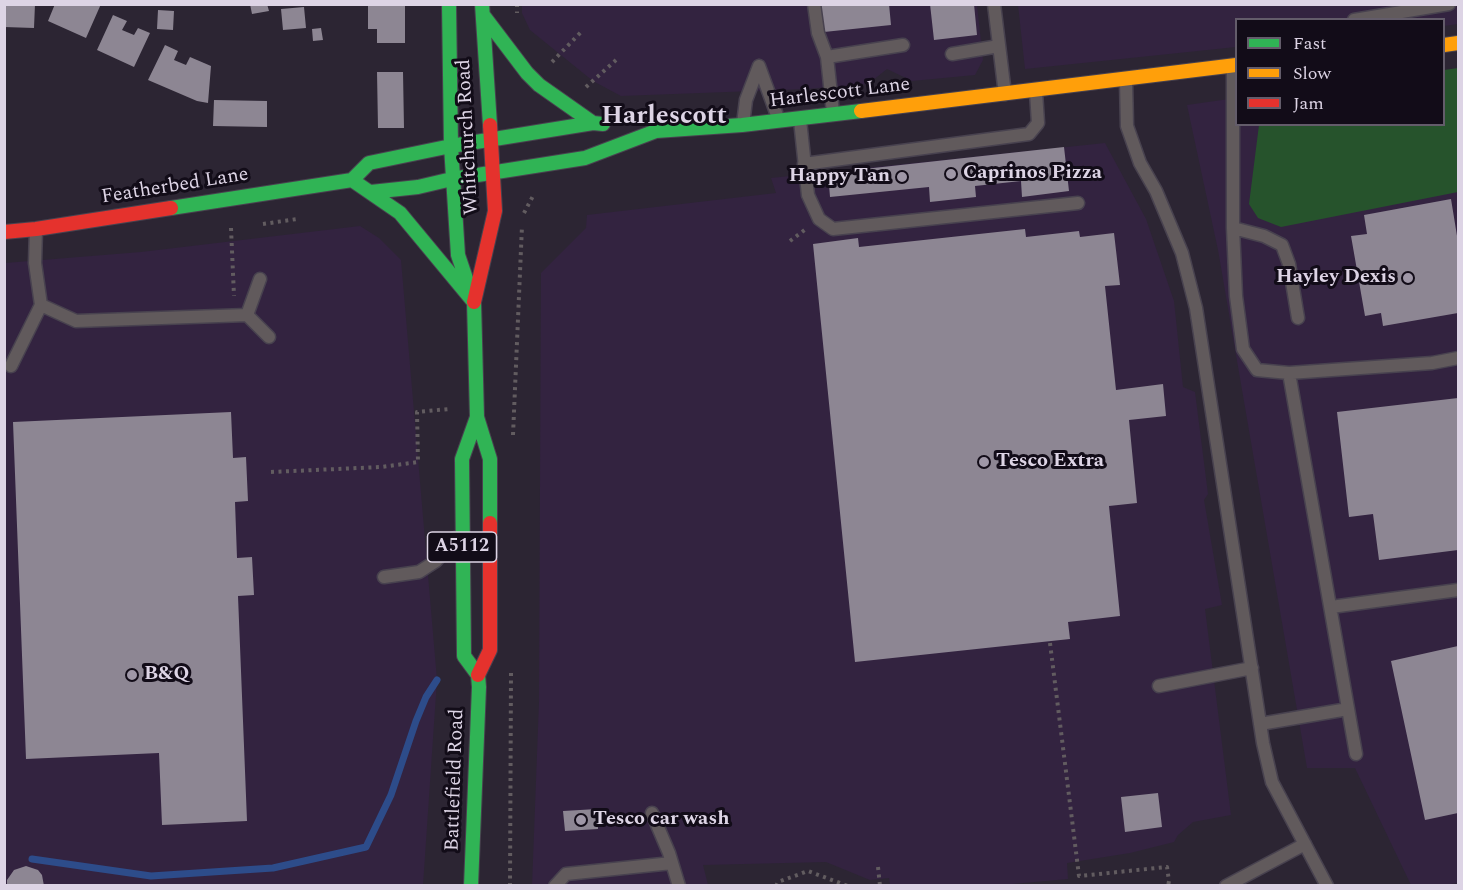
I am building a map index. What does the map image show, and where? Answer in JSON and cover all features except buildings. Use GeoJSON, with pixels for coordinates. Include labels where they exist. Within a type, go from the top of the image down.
{"type":"FeatureCollection","features":[{"type":"Feature","properties":{"kind":"street","name":"Whitchurch Road"},"geometry":{"type":"LineString","coordinates":[[449,4],[452,179]]}},
{"type":"Feature","properties":{"kind":"street","name":"Whitchurch Road"},"geometry":{"type":"LineString","coordinates":[[474,302],[495,211],[482,10]]}},
{"type":"Feature","properties":{"kind":"street"},"geometry":{"type":"LineString","coordinates":[[482,10],[528,73],[553,97],[593,123],[656,131]]}},
{"type":"Feature","properties":{"kind":"street","name":"Harlescott Lane"},"geometry":{"type":"LineString","coordinates":[[452,179],[585,158],[656,131],[834,115],[1235,65]]}},
{"type":"Feature","properties":{"kind":"street","name":"Featherbed Lane"},"geometry":{"type":"LineString","coordinates":[[4,232],[352,180],[369,163],[451,146],[593,123]]}},
{"type":"Feature","properties":{"kind":"street"},"geometry":{"type":"LineString","coordinates":[[371,192],[418,187],[452,179]]}},
{"type":"Feature","properties":{"kind":"street","name":"Battlefield Road"},"geometry":{"type":"LineString","coordinates":[[452,179],[458,255],[474,302],[477,412],[490,459],[490,650],[478,675],[471,885]]}},
{"type":"Feature","properties":{"kind":"street"},"geometry":{"type":"LineString","coordinates":[[352,180],[390,205],[410,224],[474,302]]}},
{"type":"Feature","properties":{"kind":"street","name":"Battlefield Road"},"geometry":{"type":"LineString","coordinates":[[477,412],[462,459],[461,531],[464,656],[478,675]]}},
{"type":"Feature","properties":{"kind":"lane"},"geometry":{"type":"LineString","coordinates":[[814,4],[818,33],[827,57],[834,115]]}},
{"type":"Feature","properties":{"kind":"lane"},"geometry":{"type":"LineString","coordinates":[[994,4],[1005,95]]}},
{"type":"Feature","properties":{"kind":"lane"},"geometry":{"type":"LineString","coordinates":[[1366,18],[1449,4]]}},
{"type":"Feature","properties":{"kind":"lane"},"geometry":{"type":"LineString","coordinates":[[827,57],[903,45]]}},
{"type":"Feature","properties":{"kind":"lane"},"geometry":{"type":"LineString","coordinates":[[952,54],[999,46]]}},
{"type":"Feature","properties":{"kind":"lane"},"geometry":{"type":"LineString","coordinates":[[1235,65],[1233,228],[1236,296],[1243,349],[1257,370],[1289,373],[1432,363],[1458,358]]}},
{"type":"Feature","properties":{"kind":"lane"},"geometry":{"type":"LineString","coordinates":[[742,125],[746,100],[759,66],[778,121]]}},
{"type":"Feature","properties":{"kind":"lane"},"geometry":{"type":"LineString","coordinates":[[1126,80],[1127,126],[1140,163],[1156,191],[1182,253],[1196,308],[1260,724],[1272,782],[1326,885]]}},
{"type":"Feature","properties":{"kind":"lane"},"geometry":{"type":"LineString","coordinates":[[804,164],[1029,134],[1038,123],[1036,91]]}},
{"type":"Feature","properties":{"kind":"lane"},"geometry":{"type":"LineString","coordinates":[[800,118],[808,195],[819,219],[833,229],[1078,203]]}},
{"type":"Feature","properties":{"kind":"lane"},"geometry":{"type":"LineString","coordinates":[[1233,228],[1264,236],[1281,245],[1289,264],[1298,318]]}},
{"type":"Feature","properties":{"kind":"lane"},"geometry":{"type":"LineString","coordinates":[[11,366],[41,305],[35,263],[36,229]]}},
{"type":"Feature","properties":{"kind":"lane"},"geometry":{"type":"LineString","coordinates":[[241,315],[260,279]]}},
{"type":"Feature","properties":{"kind":"lane"},"geometry":{"type":"LineString","coordinates":[[41,305],[76,321],[241,315],[269,337]]}},
{"type":"Feature","properties":{"kind":"lane"},"geometry":{"type":"LineString","coordinates":[[1289,373],[1356,754]]}},
{"type":"Feature","properties":{"kind":"lane"},"geometry":{"type":"LineString","coordinates":[[384,577],[419,572],[436,561],[461,531]]}},
{"type":"Feature","properties":{"kind":"lane"},"geometry":{"type":"LineString","coordinates":[[1331,607],[1458,590]]}},
{"type":"Feature","properties":{"kind":"lane"},"geometry":{"type":"LineString","coordinates":[[1159,686],[1252,668]]}},
{"type":"Feature","properties":{"kind":"lane"},"geometry":{"type":"LineString","coordinates":[[1260,724],[1348,709]]}},
{"type":"Feature","properties":{"kind":"lane"},"geometry":{"type":"LineString","coordinates":[[652,813],[679,885]]}},
{"type":"Feature","properties":{"kind":"lane"},"geometry":{"type":"LineString","coordinates":[[1226,885],[1305,844]]}},
{"type":"Feature","properties":{"kind":"lane"},"geometry":{"type":"LineString","coordinates":[[555,885],[566,874],[672,863]]}},
{"type":"Feature","properties":{"kind":"path"},"geometry":{"type":"LineString","coordinates":[[551,63],[583,30]]}},
{"type":"Feature","properties":{"kind":"path"},"geometry":{"type":"LineString","coordinates":[[585,88],[616,60]]}},
{"type":"Feature","properties":{"kind":"path"},"geometry":{"type":"LineString","coordinates":[[522,223],[524,211],[533,194],[543,190]]}},
{"type":"Feature","properties":{"kind":"path"},"geometry":{"type":"LineString","coordinates":[[231,228],[241,315]]}},
{"type":"Feature","properties":{"kind":"path"},"geometry":{"type":"LineString","coordinates":[[271,472],[381,467],[418,462],[417,412],[477,412]]}},
{"type":"Feature","properties":{"kind":"path"},"geometry":{"type":"LineString","coordinates":[[1050,644],[1078,876],[1167,867],[1168,885]]}},
{"type":"Feature","properties":{"kind":"path"},"geometry":{"type":"LineString","coordinates":[[878,867],[880,885]]}},
{"type":"Feature","properties":{"kind":"path"},"geometry":{"type":"LineString","coordinates":[[776,885],[778,882],[808,871],[848,885]]}},
{"type":"Feature","properties":{"kind":"shaded area"},"geometry":{"type":"Polygon","coordinates":[[[1458,4],[1458,24],[1445,26],[1445,18],[1235,18],[1235,47],[1025,69],[1018,5],[1458,4]]]}},
{"type":"Feature","properties":{"kind":"shaded area"},"geometry":{"type":"Polygon","coordinates":[[[522,5],[977,5],[983,60],[975,75],[912,81],[887,69],[868,84],[806,89],[621,96],[593,81],[530,30],[522,13],[522,5]]]}},
{"type":"Feature","properties":{"kind":"shaded area"},"geometry":{"type":"Polygon","coordinates":[[[1458,68],[1458,883],[1411,885],[1355,768],[1307,768],[1218,250],[1187,105],[1235,98],[1235,126],[1445,126],[1445,70],[1458,68]]]}},
{"type":"Feature","properties":{"kind":"shaded area"},"geometry":{"type":"Polygon","coordinates":[[[1105,143],[1146,219],[1174,301],[1183,387],[1195,392],[1208,494],[1204,500],[1222,605],[1205,609],[1231,815],[1193,822],[1178,835],[1174,842],[1130,853],[1067,863],[1068,879],[990,886],[890,885],[889,878],[870,880],[826,862],[703,865],[708,885],[532,886],[539,702],[541,273],[586,228],[587,215],[776,193],[771,178],[1105,143]]]}},
{"type":"Feature","properties":{"kind":"shaded area"},"geometry":{"type":"Polygon","coordinates":[[[360,226],[379,238],[401,260],[437,680],[423,885],[5,886],[5,263],[141,252],[360,226]]]}},
{"type":"Feature","properties":{"kind":"green space"},"geometry":{"type":"Polygon","coordinates":[[[1458,68],[1458,192],[1281,227],[1258,218],[1249,204],[1259,126],[1445,126],[1445,70],[1458,68]]]}},
{"type":"Feature","properties":{"kind":"waterway"},"geometry":{"type":"LineString","coordinates":[[32,859],[151,876],[273,868],[366,847],[391,795],[426,697],[437,680]]}},
{"type":"Feature","properties":{"kind":"traffic: fast"},"geometry":{"type":"LineString","coordinates":[[449,4],[451,146],[458,255],[474,302],[477,417],[490,459],[490,523]]}},
{"type":"Feature","properties":{"kind":"traffic: fast"},"geometry":{"type":"LineString","coordinates":[[482,4],[490,125]]}},
{"type":"Feature","properties":{"kind":"traffic: fast"},"geometry":{"type":"LineString","coordinates":[[483,15],[527,73],[539,85],[593,123],[603,124]]}},
{"type":"Feature","properties":{"kind":"traffic: fast"},"geometry":{"type":"LineString","coordinates":[[371,192],[418,187],[452,179],[585,158],[656,131],[742,125],[861,111]]}},
{"type":"Feature","properties":{"kind":"traffic: fast"},"geometry":{"type":"LineString","coordinates":[[352,180],[369,163],[451,146],[593,123]]}},
{"type":"Feature","properties":{"kind":"traffic: fast"},"geometry":{"type":"LineString","coordinates":[[171,208],[352,180],[400,213],[473,301]]}},
{"type":"Feature","properties":{"kind":"traffic: fast"},"geometry":{"type":"LineString","coordinates":[[471,886],[479,687],[478,675],[464,656],[462,459],[477,417]]}},
{"type":"Feature","properties":{"kind":"traffic: slow"},"geometry":{"type":"LineString","coordinates":[[1445,45],[1458,43]]}},
{"type":"Feature","properties":{"kind":"traffic: slow"},"geometry":{"type":"LineString","coordinates":[[861,111],[1235,65]]}},
{"type":"Feature","properties":{"kind":"traffic: jam"},"geometry":{"type":"LineString","coordinates":[[474,302],[495,211],[490,125]]}},
{"type":"Feature","properties":{"kind":"traffic: jam"},"geometry":{"type":"LineString","coordinates":[[4,232],[171,208]]}},
{"type":"Feature","properties":{"kind":"traffic: jam"},"geometry":{"type":"LineString","coordinates":[[478,675],[490,650],[490,523]]}},
{"type":"Feature","properties":{"kind":"place","name":"Caprinos Pizza"},"geometry":{"type":"Point","coordinates":[951,174]}},
{"type":"Feature","properties":{"kind":"place","name":"Happy Tan"},"geometry":{"type":"Point","coordinates":[902,177]}},
{"type":"Feature","properties":{"kind":"place","name":"Hayley Dexis"},"geometry":{"type":"Point","coordinates":[1408,278]}},
{"type":"Feature","properties":{"kind":"place","name":"Tesco Extra"},"geometry":{"type":"Point","coordinates":[984,462]}},
{"type":"Feature","properties":{"kind":"place","name":"B&Q"},"geometry":{"type":"Point","coordinates":[132,675]}},
{"type":"Feature","properties":{"kind":"place","name":"Tesco car wash"},"geometry":{"type":"Point","coordinates":[581,820]}},
{"type":"Feature","properties":{"kind":"district","name":"Harlescott"},"geometry":{"type":"Point","coordinates":[664,118]}}]}
